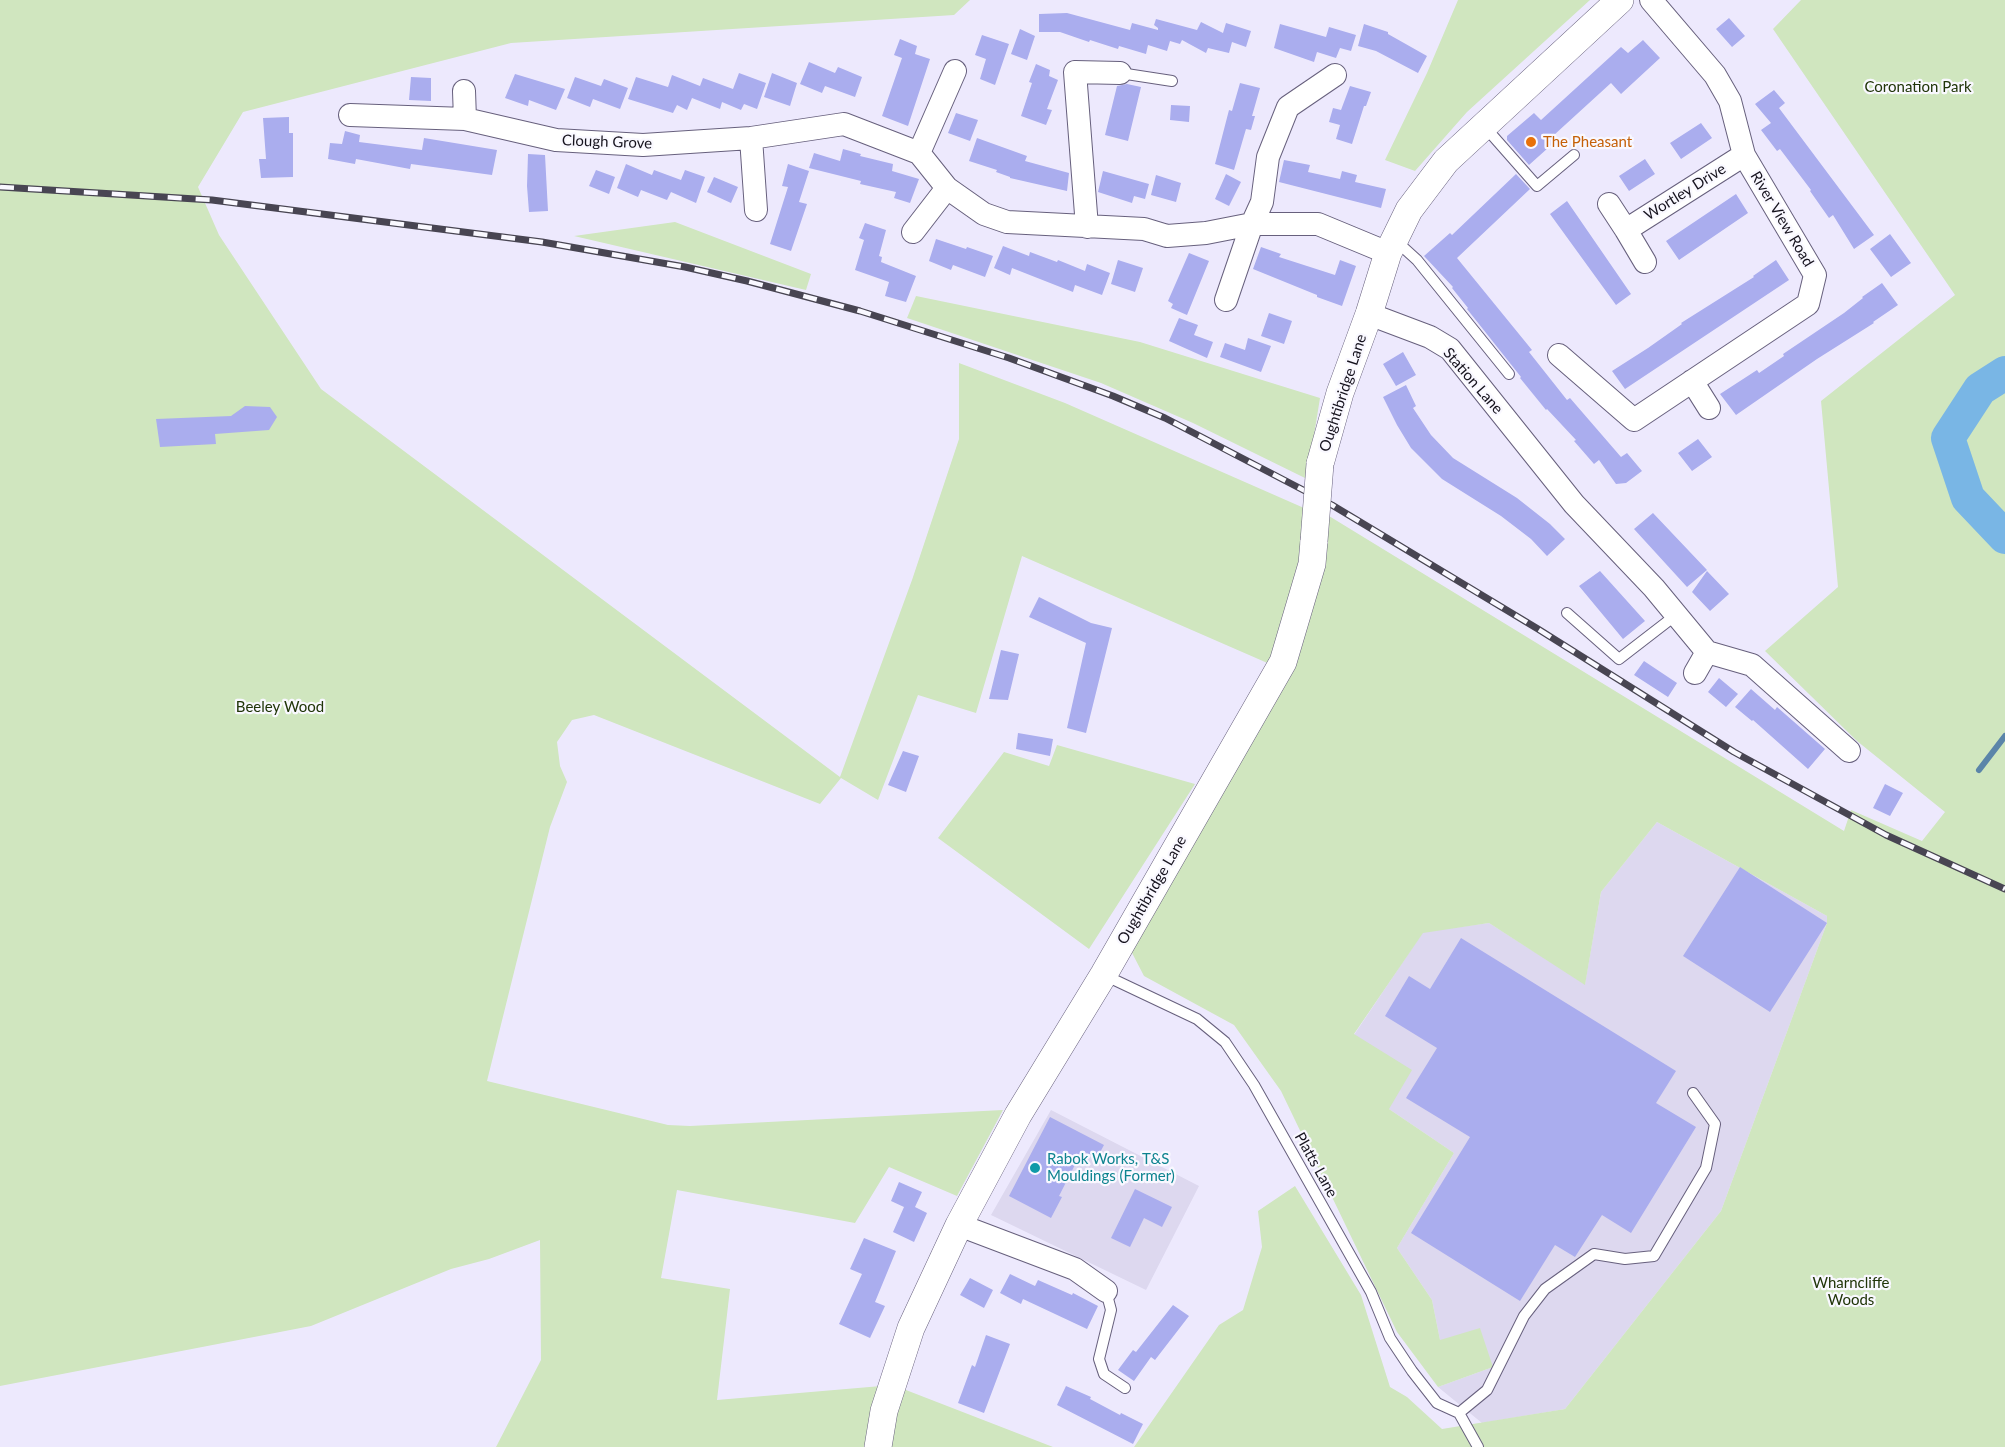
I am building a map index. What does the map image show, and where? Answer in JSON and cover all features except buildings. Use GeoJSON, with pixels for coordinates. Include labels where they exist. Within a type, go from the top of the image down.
{"type":"FeatureCollection","features":[{"type":"Feature","properties":{"kind":"street"},"geometry":{"type":"LineString","coordinates":[[1369,314],[1391,246],[1409,210],[1446,161],[1620,0]]}},
{"type":"Feature","properties":{"kind":"street","name":"River View Road"},"geometry":{"type":"LineString","coordinates":[[1559,355],[1634,420],[1808,304],[1815,275],[1744,155],[1730,101],[1715,75],[1651,0]]}},
{"type":"Feature","properties":{"kind":"street"},"geometry":{"type":"LineString","coordinates":[[955,71],[919,153],[947,188],[984,214],[1007,222],[1144,229],[1167,236],[1206,233],[1252,224],[1318,225],[1391,246]]}},
{"type":"Feature","properties":{"kind":"street"},"geometry":{"type":"LineString","coordinates":[[1087,227],[1075,72],[1120,73]]}},
{"type":"Feature","properties":{"kind":"street"},"geometry":{"type":"LineString","coordinates":[[1226,300],[1252,224],[1262,202],[1268,157],[1288,107],[1335,75]]}},
{"type":"Feature","properties":{"kind":"street"},"geometry":{"type":"LineString","coordinates":[[464,91],[465,119]]}},
{"type":"Feature","properties":{"kind":"street","name":"Clough Grove"},"geometry":{"type":"LineString","coordinates":[[350,115],[465,119],[556,140],[643,145],[751,138],[844,124],[919,153]]}},
{"type":"Feature","properties":{"kind":"street"},"geometry":{"type":"LineString","coordinates":[[751,138],[756,210]]}},
{"type":"Feature","properties":{"kind":"street","name":"Wortley Drive"},"geometry":{"type":"LineString","coordinates":[[1626,230],[1744,155]]}},
{"type":"Feature","properties":{"kind":"street"},"geometry":{"type":"LineString","coordinates":[[913,232],[947,188]]}},
{"type":"Feature","properties":{"kind":"street"},"geometry":{"type":"LineString","coordinates":[[1610,204],[1645,262]]}},
{"type":"Feature","properties":{"kind":"street","name":"Oughtibridge Lane"},"geometry":{"type":"LineString","coordinates":[[878,1447],[884,1411],[911,1328],[959,1225],[1018,1115],[1104,975],[1283,662],[1312,564],[1320,464],[1340,393],[1369,314]]}},
{"type":"Feature","properties":{"kind":"street","name":"Station Lane"},"geometry":{"type":"LineString","coordinates":[[1369,314],[1430,338],[1450,350],[1574,504],[1654,588],[1707,652]]}},
{"type":"Feature","properties":{"kind":"street"},"geometry":{"type":"LineString","coordinates":[[1692,381],[1709,408]]}},
{"type":"Feature","properties":{"kind":"street"},"geometry":{"type":"LineString","coordinates":[[1695,673],[1707,652],[1752,665],[1849,751]]}},
{"type":"Feature","properties":{"kind":"street"},"geometry":{"type":"LineString","coordinates":[[959,1225],[1075,1269],[1106,1291]]}},
{"type":"Feature","properties":{"kind":"lane"},"geometry":{"type":"LineString","coordinates":[[1120,73],[1172,81]]}},
{"type":"Feature","properties":{"kind":"lane"},"geometry":{"type":"LineString","coordinates":[[1485,127],[1537,186],[1574,155]]}},
{"type":"Feature","properties":{"kind":"lane"},"geometry":{"type":"LineString","coordinates":[[1391,246],[1417,260],[1509,374]]}},
{"type":"Feature","properties":{"kind":"lane"},"geometry":{"type":"LineString","coordinates":[[1567,613],[1619,659],[1676,615]]}},
{"type":"Feature","properties":{"kind":"lane","name":"Platts Lane"},"geometry":{"type":"LineString","coordinates":[[1104,975],[1197,1019],[1225,1042],[1254,1085],[1371,1292],[1390,1338],[1437,1403],[1459,1413]]}},
{"type":"Feature","properties":{"kind":"lane"},"geometry":{"type":"LineString","coordinates":[[1478,1447],[1459,1413],[1487,1390],[1524,1316],[1545,1289],[1594,1254],[1625,1259],[1654,1256],[1706,1168],[1715,1124],[1693,1093]]}},
{"type":"Feature","properties":{"kind":"lane"},"geometry":{"type":"LineString","coordinates":[[1106,1291],[1111,1310],[1100,1359],[1104,1374],[1125,1388]]}},
{"type":"Feature","properties":{"kind":"shaded area"},"geometry":{"type":"Polygon","coordinates":[[[1657,822],[1827,916],[1827,923],[1721,1211],[1565,1409],[1482,1423],[1438,1387],[1493,1367],[1440,1340],[1432,1300],[1397,1248],[1454,1153],[1389,1109],[1354,1035],[1423,932],[1489,923],[1585,984],[1601,892],[1657,822]]]}},
{"type":"Feature","properties":{"kind":"shaded area"},"geometry":{"type":"Polygon","coordinates":[[[1051,1110],[1199,1186],[1146,1290],[991,1215],[1051,1110]]]}},
{"type":"Feature","properties":{"kind":"green space","name":"Beeley Wood"},"geometry":{"type":"Polygon","coordinates":[[[0,0],[970,0],[954,15],[511,43],[243,112],[198,187],[219,235],[321,389],[840,777],[912,580],[959,439],[959,363],[1065,403],[1304,508],[1302,559],[1272,665],[1022,556],[976,713],[918,695],[878,800],[841,778],[820,804],[594,715],[572,720],[557,742],[560,766],[567,782],[550,827],[487,1081],[668,1125],[690,1126],[1003,1110],[957,1196],[889,1167],[855,1223],[677,1190],[661,1278],[730,1289],[717,1400],[893,1385],[1053,1447],[496,1447],[541,1360],[540,1240],[489,1259],[451,1269],[311,1326],[0,1386],[0,0]]]}},
{"type":"Feature","properties":{"kind":"green space"},"geometry":{"type":"Polygon","coordinates":[[[1458,0],[1590,0],[1467,112],[1415,171],[1385,160],[1427,73],[1458,0]]]}},
{"type":"Feature","properties":{"kind":"green space"},"geometry":{"type":"Polygon","coordinates":[[[1801,0],[2005,0],[2005,1447],[1134,1447],[1219,1325],[1243,1310],[1262,1247],[1258,1211],[1295,1186],[1361,1295],[1390,1387],[1407,1397],[1442,1429],[1565,1409],[1721,1211],[1827,923],[1827,916],[1657,822],[1601,892],[1585,985],[1489,923],[1423,933],[1354,1034],[1412,1070],[1389,1109],[1454,1153],[1397,1248],[1432,1300],[1440,1340],[1480,1328],[1493,1367],[1438,1387],[1397,1332],[1281,1091],[1234,1025],[1144,976],[1130,949],[1291,672],[1329,516],[1844,831],[1851,810],[1922,841],[1945,812],[1857,741],[1765,651],[1838,587],[1821,401],[1955,295],[1773,29],[1801,0]]]}},
{"type":"Feature","properties":{"kind":"green space"},"geometry":{"type":"Polygon","coordinates":[[[675,222],[811,274],[806,290],[574,236],[675,222]]]}},
{"type":"Feature","properties":{"kind":"green space"},"geometry":{"type":"Polygon","coordinates":[[[916,296],[1140,342],[1320,398],[1307,479],[1193,423],[1101,383],[907,318],[916,296]]]}},
{"type":"Feature","properties":{"kind":"green space"},"geometry":{"type":"Polygon","coordinates":[[[1057,745],[1195,784],[1089,949],[938,838],[1004,752],[1049,766],[1057,745]]]}},
{"type":"Feature","properties":{"kind":"waterway"},"geometry":{"type":"LineString","coordinates":[[2005,373],[1980,389],[1948,438],[1968,498],[2005,537]]}},
{"type":"Feature","properties":{"kind":"waterway"},"geometry":{"type":"LineString","coordinates":[[1979,770],[2005,736]]}},
{"type":"Feature","properties":{"kind":"railway"},"geometry":{"type":"LineString","coordinates":[[0,187],[212,200],[542,242],[685,267],[747,281],[860,311],[1009,358],[1113,396],[1165,418],[1332,505],[1538,629],[1734,752],[1886,835],[2005,889]]}},
{"type":"Feature","properties":{"kind":"place","name":"The Pheasant"},"geometry":{"type":"Point","coordinates":[1531,142]}},
{"type":"Feature","properties":{"kind":"place","name":"Rabok Works, T&S Mouldings (Former)"},"geometry":{"type":"Point","coordinates":[1035,1168]}},
{"type":"Feature","properties":{"kind":"park label","name":"Coronation Park"},"geometry":{"type":"Point","coordinates":[1918,87]}},
{"type":"Feature","properties":{"kind":"park label","name":"Wharncliffe Woods"},"geometry":{"type":"Point","coordinates":[1851,1292]}}]}
